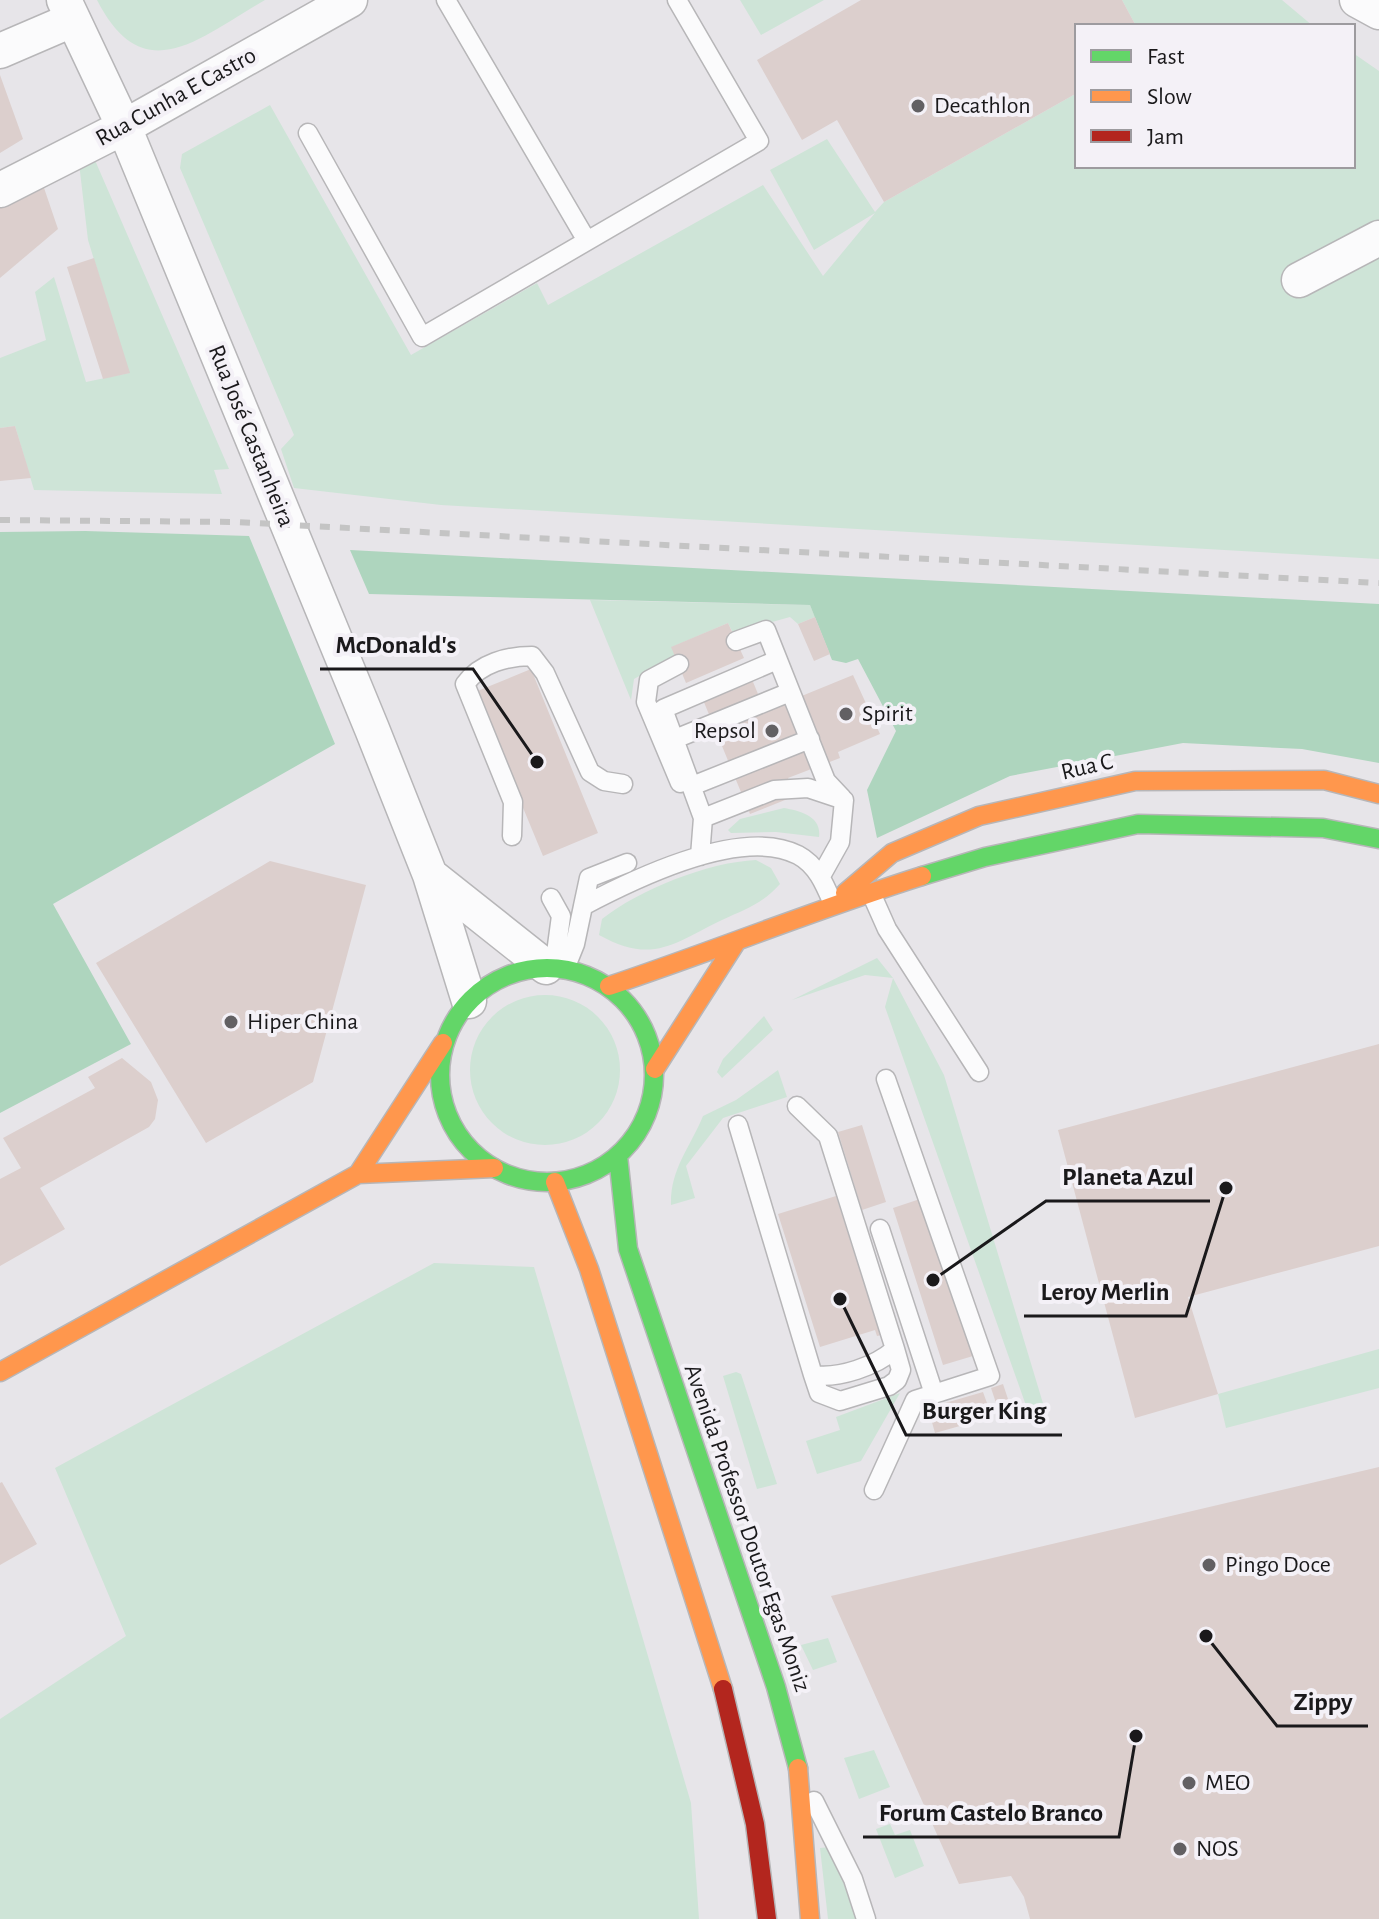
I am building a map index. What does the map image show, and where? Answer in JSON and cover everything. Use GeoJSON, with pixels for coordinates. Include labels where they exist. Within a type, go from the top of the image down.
{"type":"FeatureCollection","features":[{"type":"Feature","properties":{"kind":"main road","name":"Rua C"},"geometry":{"type":"LineString","coordinates":[[833,904],[892,853],[979,816],[1135,781],[1324,780],[1379,794]]}},
{"type":"Feature","properties":{"kind":"main road","name":"Rua C"},"geometry":{"type":"LineString","coordinates":[[609,986],[735,944],[833,904],[985,857],[1138,824],[1323,828],[1379,839]]}},
{"type":"Feature","properties":{"kind":"main road"},"geometry":{"type":"LineString","coordinates":[[655,1069],[735,944]]}},
{"type":"Feature","properties":{"kind":"main road"},"geometry":{"type":"LineString","coordinates":[[358,1174],[469,1001],[502,977],[555,968],[609,986],[635,1012],[644,1029],[655,1069],[649,1111],[640,1129],[618,1156],[593,1172],[555,1182],[532,1181],[494,1168],[473,1152],[449,1119],[440,1079],[446,1037]]}},
{"type":"Feature","properties":{"kind":"main road","name":"Avenida Professor Doutor Egas Moniz"},"geometry":{"type":"LineString","coordinates":[[618,1156],[628,1249],[776,1687],[799,1772],[810,1919]]}},
{"type":"Feature","properties":{"kind":"main road"},"geometry":{"type":"LineString","coordinates":[[0,1372],[358,1174],[494,1168]]}},
{"type":"Feature","properties":{"kind":"main road"},"geometry":{"type":"LineString","coordinates":[[555,1182],[589,1269],[727,1701],[755,1824],[767,1919]]}},
{"type":"Feature","properties":{"kind":"street","name":"Rua Cunha E Castro"},"geometry":{"type":"LineString","coordinates":[[0,190],[124,127],[350,0]]}},
{"type":"Feature","properties":{"kind":"street"},"geometry":{"type":"LineString","coordinates":[[1357,0],[1379,12]]}},
{"type":"Feature","properties":{"kind":"street","name":"Rua José Castanheira"},"geometry":{"type":"LineString","coordinates":[[68,10],[124,127],[430,875],[449,945],[469,1001]]}},
{"type":"Feature","properties":{"kind":"street"},"geometry":{"type":"LineString","coordinates":[[0,51],[68,10]]}},
{"type":"Feature","properties":{"kind":"street"},"geometry":{"type":"LineString","coordinates":[[1299,280],[1379,238]]}},
{"type":"Feature","properties":{"kind":"street","name":"Rua José Castanheira"},"geometry":{"type":"LineString","coordinates":[[430,875],[555,968]]}},
{"type":"Feature","properties":{"kind":"lane"},"geometry":{"type":"LineString","coordinates":[[446,0],[587,241]]}},
{"type":"Feature","properties":{"kind":"lane"},"geometry":{"type":"LineString","coordinates":[[308,133],[422,337],[759,141],[677,0]]}},
{"type":"Feature","properties":{"kind":"lane"},"geometry":{"type":"LineString","coordinates":[[736,641],[766,630],[826,781],[844,800],[840,842],[821,876]]}},
{"type":"Feature","properties":{"kind":"lane"},"geometry":{"type":"LineString","coordinates":[[512,836],[513,802],[465,684],[474,672],[512,656],[532,656],[545,673],[590,772],[604,781],[623,784]]}},
{"type":"Feature","properties":{"kind":"lane"},"geometry":{"type":"LineString","coordinates":[[700,856],[703,818],[663,709],[777,660]]}},
{"type":"Feature","properties":{"kind":"lane"},"geometry":{"type":"LineString","coordinates":[[679,664],[649,680],[646,702],[688,800],[703,818]]}},
{"type":"Feature","properties":{"kind":"lane"},"geometry":{"type":"LineString","coordinates":[[675,739],[790,692]]}},
{"type":"Feature","properties":{"kind":"lane"},"geometry":{"type":"LineString","coordinates":[[692,786],[810,739]]}},
{"type":"Feature","properties":{"kind":"lane"},"geometry":{"type":"LineString","coordinates":[[703,818],[774,790],[808,788],[844,800]]}},
{"type":"Feature","properties":{"kind":"lane"},"geometry":{"type":"LineString","coordinates":[[583,906],[622,885],[700,856],[747,847],[777,847],[801,856],[821,876],[833,904]]}},
{"type":"Feature","properties":{"kind":"lane"},"geometry":{"type":"LineString","coordinates":[[555,968],[575,944],[589,878],[627,863],[622,885]]}},
{"type":"Feature","properties":{"kind":"lane"},"geometry":{"type":"LineString","coordinates":[[871,893],[887,929],[979,1072]]}},
{"type":"Feature","properties":{"kind":"lane"},"geometry":{"type":"LineString","coordinates":[[551,898],[561,916],[555,968]]}},
{"type":"Feature","properties":{"kind":"lane"},"geometry":{"type":"LineString","coordinates":[[874,1490],[915,1400],[990,1376],[886,1079]]}},
{"type":"Feature","properties":{"kind":"lane"},"geometry":{"type":"LineString","coordinates":[[738,1125],[819,1393],[840,1401],[889,1386],[897,1380],[901,1370],[828,1136],[797,1106]]}},
{"type":"Feature","properties":{"kind":"lane"},"geometry":{"type":"LineString","coordinates":[[880,1229],[934,1394]]}},
{"type":"Feature","properties":{"kind":"lane"},"geometry":{"type":"LineString","coordinates":[[813,1375],[827,1377],[882,1360],[895,1349]]}},
{"type":"Feature","properties":{"kind":"lane"},"geometry":{"type":"LineString","coordinates":[[799,1772],[853,1879],[866,1919]]}},
{"type":"Feature","properties":{"kind":"green space"},"geometry":{"type":"Polygon","coordinates":[[[97,0],[265,0],[196,41],[154,50],[134,44],[115,28],[97,0]]]}},
{"type":"Feature","properties":{"kind":"green space"},"geometry":{"type":"Polygon","coordinates":[[[740,0],[824,0],[761,35],[740,0]]]}},
{"type":"Feature","properties":{"kind":"green space"},"geometry":{"type":"Polygon","coordinates":[[[1122,0],[1282,0],[1311,24],[1135,24],[1122,0]]]}},
{"type":"Feature","properties":{"kind":"green space"},"geometry":{"type":"Polygon","coordinates":[[[1355,54],[1379,71],[1379,559],[441,505],[294,488],[281,449],[294,435],[180,168],[182,154],[270,105],[411,355],[537,283],[548,305],[763,185],[823,276],[875,213],[814,250],[770,170],[827,139],[875,212],[884,202],[1075,94],[1075,168],[1355,168],[1355,54]]]}},
{"type":"Feature","properties":{"kind":"green space"},"geometry":{"type":"Polygon","coordinates":[[[94,158],[229,469],[214,470],[222,494],[34,490],[15,426],[0,428],[0,358],[46,340],[35,292],[54,277],[86,382],[129,373],[88,240],[79,163],[94,158]]]}},
{"type":"Feature","properties":{"kind":"green space"},"geometry":{"type":"Polygon","coordinates":[[[0,532],[249,536],[335,744],[53,904],[131,1044],[0,1113],[0,532]]]}},
{"type":"Feature","properties":{"kind":"green space"},"geometry":{"type":"Polygon","coordinates":[[[350,550],[1379,604],[1379,763],[1302,749],[1183,743],[1010,776],[877,838],[867,790],[896,731],[858,659],[846,663],[832,660],[810,605],[369,594],[350,550]]]}},
{"type":"Feature","properties":{"kind":"green space"},"geometry":{"type":"Polygon","coordinates":[[[590,600],[810,605],[815,617],[798,624],[790,617],[733,633],[728,623],[672,647],[675,656],[634,679],[631,700],[590,600]]]}},
{"type":"Feature","properties":{"kind":"green space"},"geometry":{"type":"Polygon","coordinates":[[[784,808],[813,819],[819,837],[776,832],[731,833],[728,830],[740,819],[784,808]]]}},
{"type":"Feature","properties":{"kind":"green space"},"geometry":{"type":"Polygon","coordinates":[[[756,860],[771,868],[780,884],[753,905],[676,943],[649,950],[634,949],[599,935],[602,919],[635,897],[697,872],[756,860]]]}},
{"type":"Feature","properties":{"kind":"green space"},"geometry":{"type":"Polygon","coordinates":[[[877,958],[893,978],[865,975],[792,1000],[877,958]]]}},
{"type":"Feature","properties":{"kind":"green space"},"geometry":{"type":"Polygon","coordinates":[[[893,978],[944,1075],[1045,1410],[1029,1414],[885,1007],[893,978]]]}},
{"type":"Feature","properties":{"kind":"green space"},"geometry":{"type":"Polygon","coordinates":[[[545,995],[574,1000],[598,1017],[615,1041],[620,1070],[615,1099],[598,1123],[574,1140],[545,1145],[516,1140],[492,1123],[475,1099],[470,1070],[475,1041],[492,1017],[516,1000],[545,995]]]}},
{"type":"Feature","properties":{"kind":"green space"},"geometry":{"type":"Polygon","coordinates":[[[764,1016],[773,1030],[722,1078],[717,1072],[723,1059],[764,1016]]]}},
{"type":"Feature","properties":{"kind":"green space"},"geometry":{"type":"Polygon","coordinates":[[[778,1070],[787,1097],[723,1118],[686,1166],[695,1198],[671,1205],[677,1169],[703,1116],[736,1100],[778,1070]]]}},
{"type":"Feature","properties":{"kind":"green space"},"geometry":{"type":"Polygon","coordinates":[[[434,1263],[534,1267],[691,1803],[699,1919],[0,1919],[0,1719],[126,1636],[55,1468],[434,1263]]]}},
{"type":"Feature","properties":{"kind":"green space"},"geometry":{"type":"Polygon","coordinates":[[[1379,1349],[1379,1388],[1226,1428],[1218,1394],[1379,1349]]]}},
{"type":"Feature","properties":{"kind":"green space"},"geometry":{"type":"Polygon","coordinates":[[[736,1372],[741,1374],[777,1484],[757,1489],[723,1376],[736,1372]]]}},
{"type":"Feature","properties":{"kind":"green space"},"geometry":{"type":"Polygon","coordinates":[[[900,1393],[861,1461],[817,1474],[806,1441],[840,1430],[836,1417],[900,1393]]]}},
{"type":"Feature","properties":{"kind":"green space"},"geometry":{"type":"Polygon","coordinates":[[[828,1638],[837,1662],[813,1670],[801,1645],[828,1638]]]}},
{"type":"Feature","properties":{"kind":"green space"},"geometry":{"type":"Polygon","coordinates":[[[874,1750],[890,1787],[859,1799],[844,1758],[874,1750]]]}},
{"type":"Feature","properties":{"kind":"green space"},"geometry":{"type":"Polygon","coordinates":[[[890,1824],[895,1835],[910,1830],[924,1866],[895,1878],[876,1829],[890,1824]]]}},
{"type":"Feature","properties":{"kind":"green space"},"geometry":{"type":"Polygon","coordinates":[[[830,1847],[857,1919],[828,1919],[820,1848],[830,1847]]]}},
{"type":"Feature","properties":{"kind":"building","name":"Decathlon"},"geometry":{"type":"Polygon","coordinates":[[[861,0],[1122,0],[1135,24],[1075,24],[1075,94],[884,202],[837,120],[802,140],[757,60],[861,0]]]}},
{"type":"Feature","properties":{"kind":"building"},"geometry":{"type":"Polygon","coordinates":[[[0,75],[23,139],[0,153],[0,75]]]}},
{"type":"Feature","properties":{"kind":"building"},"geometry":{"type":"Polygon","coordinates":[[[42,182],[58,229],[0,278],[0,204],[42,182]]]}},
{"type":"Feature","properties":{"kind":"building"},"geometry":{"type":"Polygon","coordinates":[[[94,258],[130,373],[103,379],[67,267],[94,258]]]}},
{"type":"Feature","properties":{"kind":"building"},"geometry":{"type":"Polygon","coordinates":[[[15,426],[31,478],[0,481],[0,428],[15,426]]]}},
{"type":"Feature","properties":{"kind":"building"},"geometry":{"type":"Polygon","coordinates":[[[815,617],[830,654],[814,661],[798,624],[815,617]]]}},
{"type":"Feature","properties":{"kind":"building"},"geometry":{"type":"Polygon","coordinates":[[[728,623],[744,658],[686,683],[671,647],[728,623]]]}},
{"type":"Feature","properties":{"kind":"building"},"geometry":{"type":"Polygon","coordinates":[[[531,669],[598,833],[543,856],[475,692],[531,669]]]}},
{"type":"Feature","properties":{"kind":"building","name":"Repsol"},"geometry":{"type":"Polygon","coordinates":[[[853,675],[880,734],[838,752],[840,758],[788,778],[795,796],[750,814],[701,695],[751,677],[765,711],[853,675]]]}},
{"type":"Feature","properties":{"kind":"building","name":"Hiper China"},"geometry":{"type":"Polygon","coordinates":[[[270,861],[366,885],[313,1082],[206,1143],[96,963],[270,861]]]}},
{"type":"Feature","properties":{"kind":"building"},"geometry":{"type":"Polygon","coordinates":[[[1379,1044],[1379,1246],[1188,1297],[1218,1394],[1135,1418],[1058,1130],[1379,1044]]]}},
{"type":"Feature","properties":{"kind":"building"},"geometry":{"type":"Polygon","coordinates":[[[122,1058],[151,1082],[158,1100],[155,1119],[149,1127],[40,1188],[65,1229],[0,1266],[0,1179],[21,1168],[3,1138],[95,1088],[88,1077],[122,1058]]]}},
{"type":"Feature","properties":{"kind":"building"},"geometry":{"type":"Polygon","coordinates":[[[862,1125],[886,1202],[862,1210],[838,1132],[862,1125]]]}},
{"type":"Feature","properties":{"kind":"building"},"geometry":{"type":"Polygon","coordinates":[[[836,1196],[859,1268],[864,1266],[886,1334],[877,1336],[875,1330],[820,1347],[778,1214],[836,1196]]]}},
{"type":"Feature","properties":{"kind":"building"},"geometry":{"type":"Polygon","coordinates":[[[923,1198],[973,1356],[943,1365],[893,1208],[923,1198]]]}},
{"type":"Feature","properties":{"kind":"building"},"geometry":{"type":"Polygon","coordinates":[[[1003,1384],[1013,1414],[1001,1418],[991,1388],[1003,1384]]]}},
{"type":"Feature","properties":{"kind":"building"},"geometry":{"type":"Polygon","coordinates":[[[983,1392],[992,1417],[935,1433],[928,1408],[983,1392]]]}},
{"type":"Feature","properties":{"kind":"building"},"geometry":{"type":"Polygon","coordinates":[[[1379,1467],[1379,1919],[1030,1919],[1024,1897],[1011,1876],[959,1884],[831,1596],[1379,1467]]]}},
{"type":"Feature","properties":{"kind":"building"},"geometry":{"type":"Polygon","coordinates":[[[0,1483],[37,1544],[0,1565],[0,1483]]]}},
{"type":"Feature","properties":{"kind":"railway"},"geometry":{"type":"LineString","coordinates":[[0,520],[235,522],[1379,583]]}},
{"type":"Feature","properties":{"kind":"traffic: fast"},"geometry":{"type":"LineString","coordinates":[[922,876],[985,857],[1138,824],[1323,828],[1379,839]]}},
{"type":"Feature","properties":{"kind":"traffic: fast"},"geometry":{"type":"LineString","coordinates":[[547,968],[588,976],[623,999],[646,1034],[654,1075],[646,1116],[623,1151],[588,1174],[547,1182],[506,1174],[471,1151],[448,1116],[440,1075],[448,1034],[471,999],[506,976],[547,968]]}},
{"type":"Feature","properties":{"kind":"traffic: fast"},"geometry":{"type":"LineString","coordinates":[[618,1156],[628,1249],[776,1687],[798,1768]]}},
{"type":"Feature","properties":{"kind":"traffic: slow"},"geometry":{"type":"LineString","coordinates":[[845,893],[892,853],[979,816],[1135,781],[1324,780],[1379,794]]}},
{"type":"Feature","properties":{"kind":"traffic: slow"},"geometry":{"type":"LineString","coordinates":[[609,986],[922,876]]}},
{"type":"Feature","properties":{"kind":"traffic: slow"},"geometry":{"type":"LineString","coordinates":[[655,1069],[735,944]]}},
{"type":"Feature","properties":{"kind":"traffic: slow"},"geometry":{"type":"LineString","coordinates":[[358,1174],[443,1043]]}},
{"type":"Feature","properties":{"kind":"traffic: slow"},"geometry":{"type":"LineString","coordinates":[[0,1372],[358,1174],[494,1168]]}},
{"type":"Feature","properties":{"kind":"traffic: slow"},"geometry":{"type":"LineString","coordinates":[[555,1182],[589,1269],[723,1689]]}},
{"type":"Feature","properties":{"kind":"traffic: slow"},"geometry":{"type":"LineString","coordinates":[[798,1768],[810,1919]]}},
{"type":"Feature","properties":{"kind":"traffic: jam"},"geometry":{"type":"LineString","coordinates":[[723,1689],[755,1824],[767,1919]]}},
{"type":"Feature","properties":{"kind":"place","name":"Decathlon"},"geometry":{"type":"Point","coordinates":[918,106]}},
{"type":"Feature","properties":{"kind":"place","name":"Spirit"},"geometry":{"type":"Point","coordinates":[846,714]}},
{"type":"Feature","properties":{"kind":"place","name":"Repsol"},"geometry":{"type":"Point","coordinates":[772,731]}},
{"type":"Feature","properties":{"kind":"place","name":"McDonald's"},"geometry":{"type":"Point","coordinates":[537,762]}},
{"type":"Feature","properties":{"kind":"place","name":"Hiper China"},"geometry":{"type":"Point","coordinates":[231,1022]}},
{"type":"Feature","properties":{"kind":"place","name":"Leroy Merlin"},"geometry":{"type":"Point","coordinates":[1226,1188]}},
{"type":"Feature","properties":{"kind":"place","name":"Planeta Azul"},"geometry":{"type":"Point","coordinates":[933,1280]}},
{"type":"Feature","properties":{"kind":"place","name":"Burger King"},"geometry":{"type":"Point","coordinates":[840,1299]}},
{"type":"Feature","properties":{"kind":"place","name":"Pingo Doce"},"geometry":{"type":"Point","coordinates":[1209,1565]}},
{"type":"Feature","properties":{"kind":"place","name":"Zippy"},"geometry":{"type":"Point","coordinates":[1206,1636]}},
{"type":"Feature","properties":{"kind":"place","name":"Forum Castelo Branco"},"geometry":{"type":"Point","coordinates":[1136,1736]}},
{"type":"Feature","properties":{"kind":"place","name":"MEO"},"geometry":{"type":"Point","coordinates":[1189,1783]}},
{"type":"Feature","properties":{"kind":"place","name":"NOS"},"geometry":{"type":"Point","coordinates":[1180,1849]}}]}
